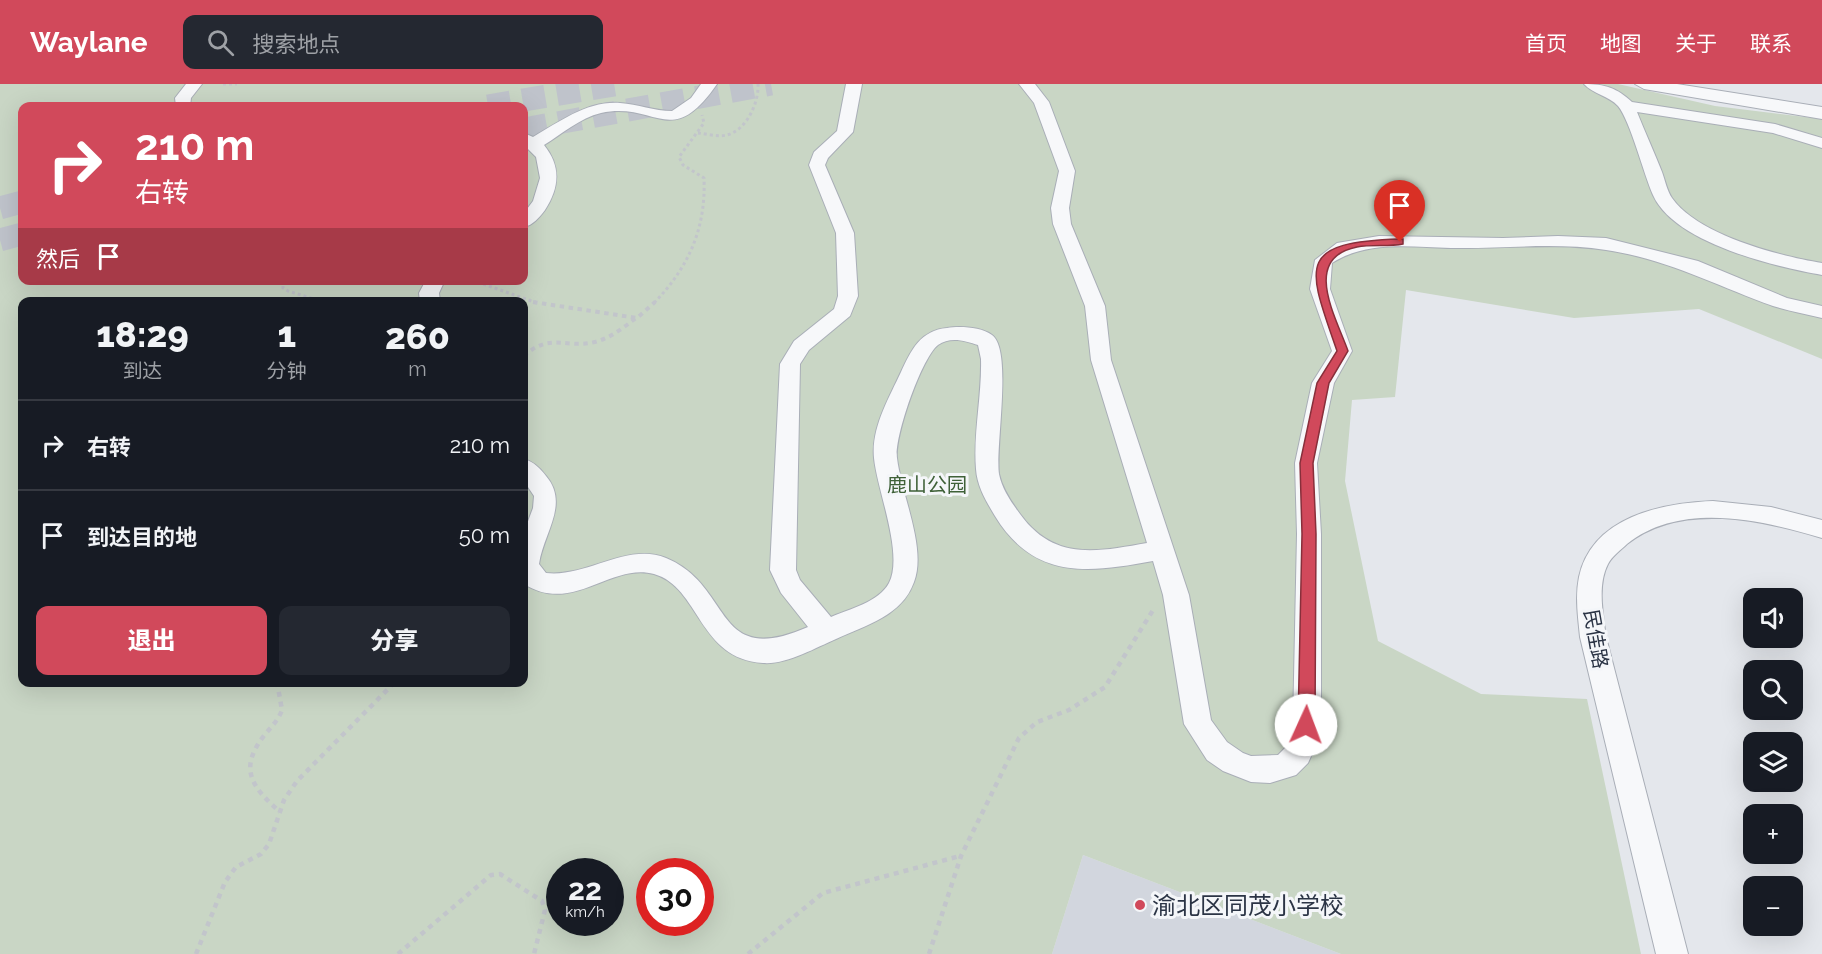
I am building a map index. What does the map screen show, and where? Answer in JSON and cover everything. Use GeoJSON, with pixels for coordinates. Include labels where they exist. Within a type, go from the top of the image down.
{"type":"FeatureCollection","features":[{"type":"Feature","properties":{"kind":"street"},"geometry":{"type":"LineString","coordinates":[[183,102],[183,98],[194,84]]}},
{"type":"Feature","properties":{"kind":"street"},"geometry":{"type":"LineString","coordinates":[[528,217],[542,201],[550,176],[547,160],[528,141],[602,109],[620,108],[664,116],[691,109],[699,102],[709,84]]}},
{"type":"Feature","properties":{"kind":"street"},"geometry":{"type":"LineString","coordinates":[[826,630],[790,586],[783,570],[790,364],[801,346],[836,320],[847,304],[844,233],[817,165],[820,156],[845,132],[854,84]]}},
{"type":"Feature","properties":{"kind":"street"},"geometry":{"type":"LineString","coordinates":[[1027,84],[1041,102],[1067,171],[1060,208],[1062,224],[1095,306],[1101,360],[1181,614],[1198,724],[1217,751],[1251,769],[1270,770],[1286,766],[1298,754],[1303,742],[1307,716],[1309,534],[1306,463],[1323,383],[1342,351],[1319,279],[1324,260],[1344,247],[1379,241],[1503,244],[1558,241],[1606,244],[1681,262],[1781,302],[1822,312]]}},
{"type":"Feature","properties":{"kind":"street"},"geometry":{"type":"LineString","coordinates":[[1592,84],[1616,96],[1627,106],[1664,200],[1678,213],[1700,227],[1763,256],[1793,265],[1822,268]]}},
{"type":"Feature","properties":{"kind":"street"},"geometry":{"type":"LineString","coordinates":[[1644,84],[1822,114]]}},
{"type":"Feature","properties":{"kind":"street"},"geometry":{"type":"LineString","coordinates":[[1627,106],[1775,129],[1822,142]]}},
{"type":"Feature","properties":{"kind":"street"},"geometry":{"type":"LineString","coordinates":[[528,565],[532,576],[541,581],[563,585],[633,564],[655,562],[673,569],[730,640],[752,651],[773,651],[883,606],[892,599],[902,580],[906,558],[885,456],[886,436],[920,353],[931,340],[946,334],[977,336],[989,346],[988,478],[1017,533],[1045,552],[1073,560],[1099,560],[1160,549]]}},
{"type":"Feature","properties":{"kind":"street"},"geometry":{"type":"LineString","coordinates":[[528,471],[546,496],[546,504],[528,554]]}},
{"type":"Feature","properties":{"kind":"street","name":"民佳路"},"geometry":{"type":"LineString","coordinates":[[1671,954],[1593,637],[1588,597],[1598,559],[1621,534],[1656,517],[1701,509],[1749,512],[1822,529]]}},
{"type":"Feature","properties":{"kind":"path"},"geometry":{"type":"LineString","coordinates":[[223,84],[237,84]]}},
{"type":"Feature","properties":{"kind":"path"},"geometry":{"type":"LineString","coordinates":[[698,133],[725,135],[734,132],[750,113],[758,84]]}},
{"type":"Feature","properties":{"kind":"path"},"geometry":{"type":"LineString","coordinates":[[528,351],[546,341],[594,343],[637,318],[674,282],[698,241],[704,178],[683,165],[679,158],[682,150],[698,133],[705,118],[691,109]]}},
{"type":"Feature","properties":{"kind":"path"},"geometry":{"type":"LineString","coordinates":[[283,285],[283,288],[288,291],[308,297]]}},
{"type":"Feature","properties":{"kind":"path"},"geometry":{"type":"LineString","coordinates":[[487,285],[523,297]]}},
{"type":"Feature","properties":{"kind":"path"},"geometry":{"type":"LineString","coordinates":[[528,299],[550,306],[637,318]]}},
{"type":"Feature","properties":{"kind":"path"},"geometry":{"type":"LineString","coordinates":[[929,954],[961,856],[1018,738],[1037,722],[1069,710],[1105,687],[1171,581]]}},
{"type":"Feature","properties":{"kind":"path"},"geometry":{"type":"LineString","coordinates":[[279,687],[283,704],[282,712],[260,741],[250,765],[250,777],[255,790],[280,812]]}},
{"type":"Feature","properties":{"kind":"path"},"geometry":{"type":"LineString","coordinates":[[196,954],[225,882],[236,867],[261,854],[269,844],[284,800],[310,767],[390,687]]}},
{"type":"Feature","properties":{"kind":"path"},"geometry":{"type":"LineString","coordinates":[[748,954],[823,893],[961,856]]}},
{"type":"Feature","properties":{"kind":"path"},"geometry":{"type":"LineString","coordinates":[[398,954],[491,875],[500,874],[542,901],[545,910],[534,954]]}},
{"type":"Feature","properties":{"kind":"shaded area","name":"渝北区同茂小学校"},"geometry":{"type":"Polygon","coordinates":[[[1083,855],[1341,954],[1052,954],[1083,855]]]}},
{"type":"Feature","properties":{"kind":"green space","name":"鹿山公园"},"geometry":{"type":"Polygon","coordinates":[[[0,84],[1618,84],[1715,106],[1822,119],[1822,359],[1699,309],[1574,318],[1406,290],[1395,397],[1352,400],[1345,481],[1378,641],[1481,694],[1587,699],[1641,954],[1341,954],[1083,855],[1052,954],[0,954],[0,84]]]}},
{"type":"Feature","properties":{"kind":"tunnel"},"geometry":{"type":"LineString","coordinates":[[512,102],[619,84]]}},
{"type":"Feature","properties":{"kind":"tunnel"},"geometry":{"type":"LineString","coordinates":[[528,128],[771,84]]}},
{"type":"Feature","properties":{"kind":"tunnel"},"geometry":{"type":"LineString","coordinates":[[0,208],[18,203]]}},
{"type":"Feature","properties":{"kind":"tunnel"},"geometry":{"type":"LineString","coordinates":[[0,240],[18,235]]}},
{"type":"Feature","properties":{"kind":"place","name":"渝北区同茂小学校"},"geometry":{"type":"Point","coordinates":[1140,905]}},
{"type":"Feature","properties":{"kind":"route"},"geometry":{"type":"LineString","coordinates":[[1306,725],[1309,534],[1306,463],[1323,383],[1340,358],[1342,351],[1342,344],[1320,289],[1319,279],[1324,260],[1344,247],[1379,241],[1400,242]]}}]}
